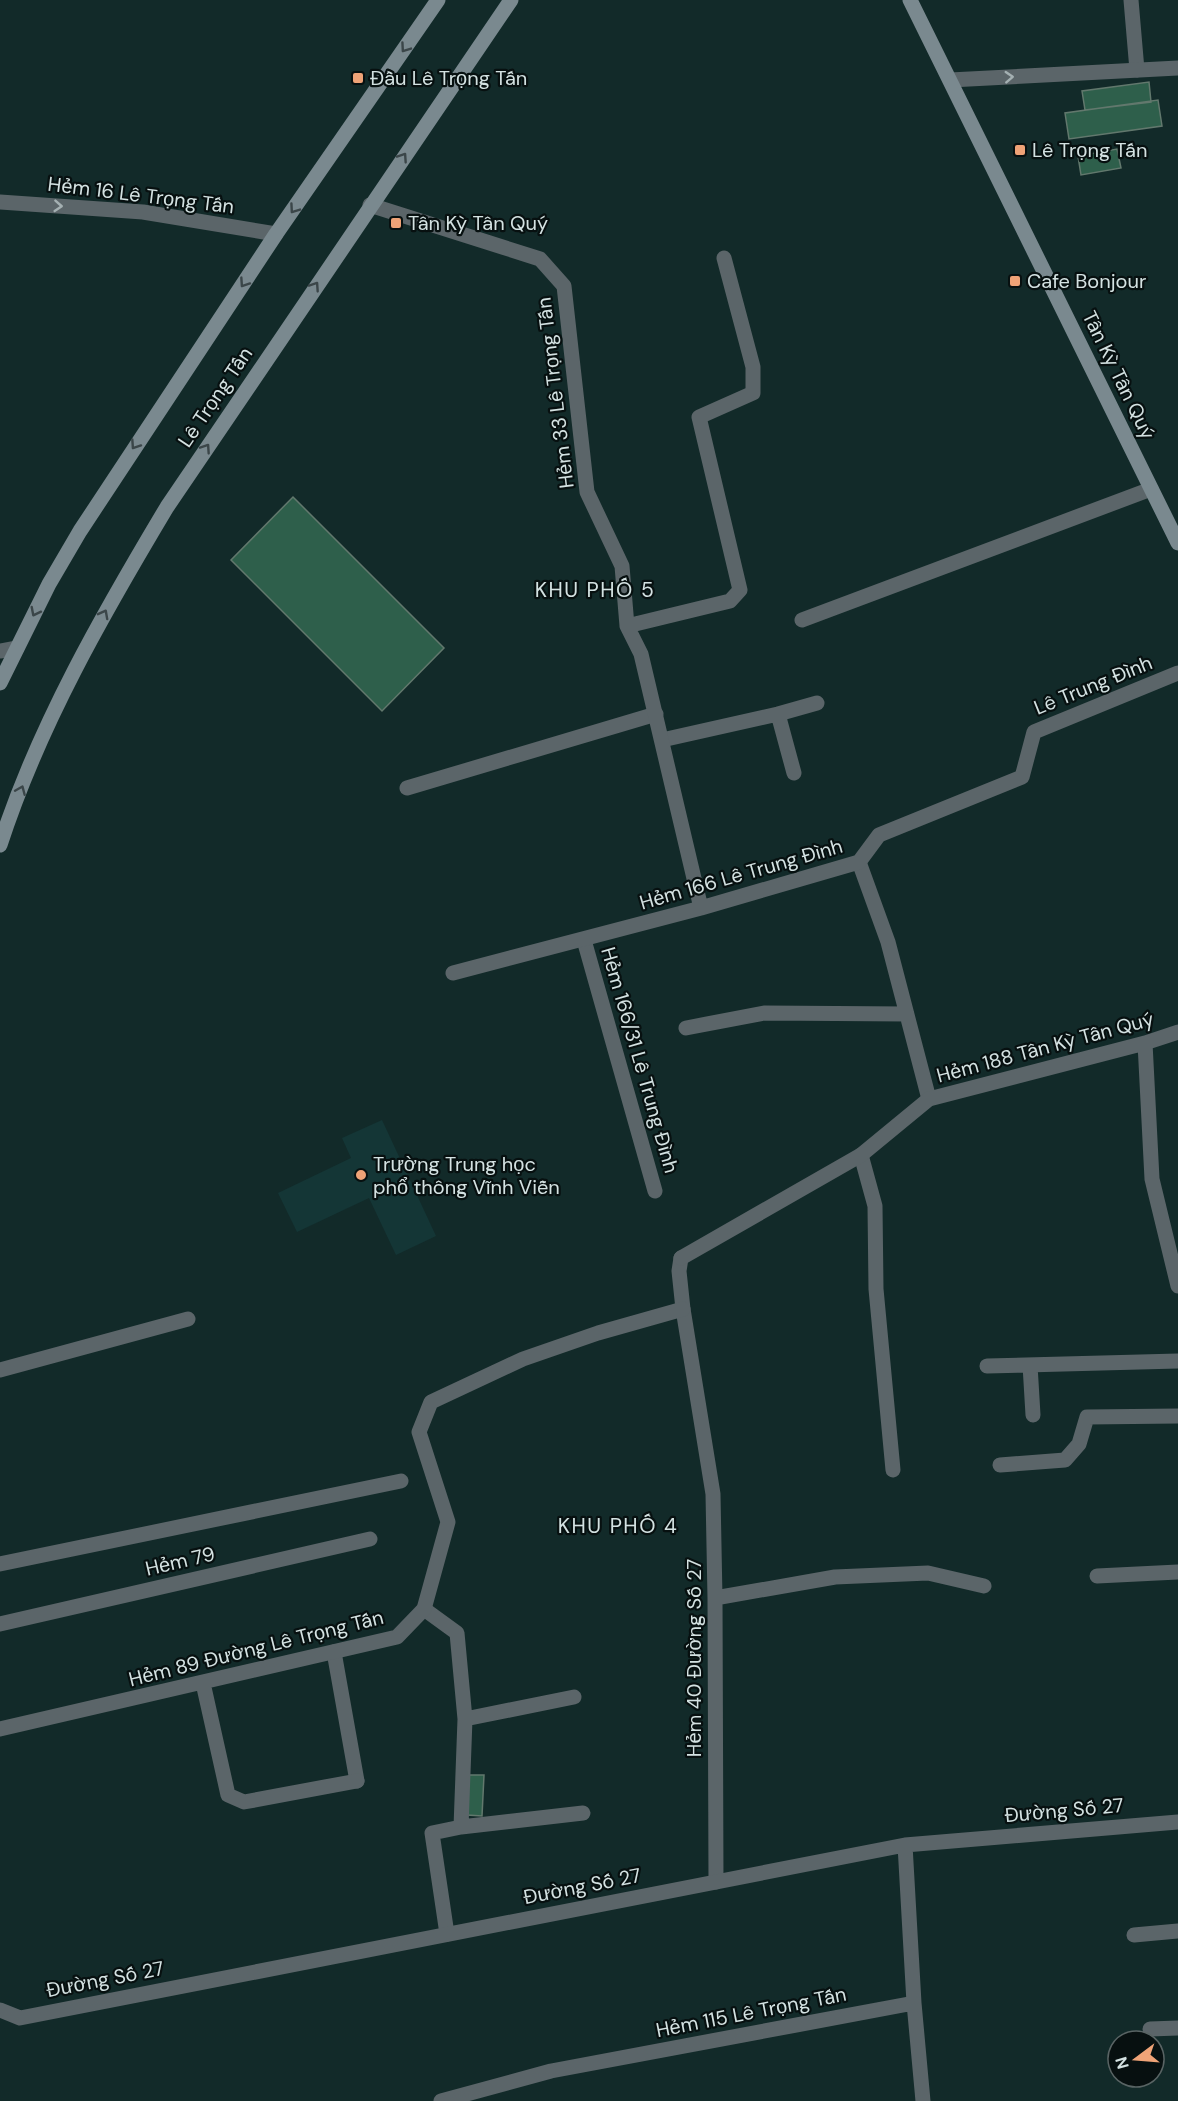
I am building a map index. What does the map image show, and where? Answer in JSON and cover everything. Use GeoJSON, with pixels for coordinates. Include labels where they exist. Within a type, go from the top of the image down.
{"type":"FeatureCollection","features":[{"type":"Feature","properties":{"kind":"main road","name":"Lê Trọng Tấn"},"geometry":{"type":"LineString","coordinates":[[0,682],[49,584],[80,531],[276,234],[438,0]]}},
{"type":"Feature","properties":{"kind":"main road","name":"Lê Trọng Tấn"},"geometry":{"type":"LineString","coordinates":[[0,844],[44,734],[121,582],[167,507],[511,0]]}},
{"type":"Feature","properties":{"kind":"main road","name":"Tân Kỳ Tân Quý"},"geometry":{"type":"LineString","coordinates":[[910,0],[1178,543]]}},
{"type":"Feature","properties":{"kind":"street"},"geometry":{"type":"LineString","coordinates":[[1131,0],[1137,70]]}},
{"type":"Feature","properties":{"kind":"street"},"geometry":{"type":"LineString","coordinates":[[950,80],[1178,68]]}},
{"type":"Feature","properties":{"kind":"street","name":"Hẻm 16 Lê Trọng Tấn"},"geometry":{"type":"LineString","coordinates":[[0,202],[143,212],[276,234]]}},
{"type":"Feature","properties":{"kind":"street","name":"Hẻm 33 Lê Trọng Tấn"},"geometry":{"type":"LineString","coordinates":[[370,205],[540,259],[564,286],[587,492],[622,566],[627,626],[641,654],[701,908]]}},
{"type":"Feature","properties":{"kind":"street"},"geometry":{"type":"LineString","coordinates":[[627,626],[730,601],[740,590],[699,417],[753,393],[753,367],[724,258]]}},
{"type":"Feature","properties":{"kind":"street"},"geometry":{"type":"LineString","coordinates":[[802,621],[1151,489]]}},
{"type":"Feature","properties":{"kind":"street"},"geometry":{"type":"LineString","coordinates":[[0,651],[17,648]]}},
{"type":"Feature","properties":{"kind":"street","name":"Lê Trung Đình"},"geometry":{"type":"LineString","coordinates":[[1022,777],[1034,732],[1178,673]]}},
{"type":"Feature","properties":{"kind":"street"},"geometry":{"type":"LineString","coordinates":[[662,740],[818,703]]}},
{"type":"Feature","properties":{"kind":"street"},"geometry":{"type":"LineString","coordinates":[[407,788],[656,714]]}},
{"type":"Feature","properties":{"kind":"street"},"geometry":{"type":"LineString","coordinates":[[778,714],[794,773]]}},
{"type":"Feature","properties":{"kind":"street","name":"Hẻm 166 Lê Trung Đình"},"geometry":{"type":"LineString","coordinates":[[453,972],[584,940],[859,862],[879,835],[1022,777]]}},
{"type":"Feature","properties":{"kind":"street"},"geometry":{"type":"LineString","coordinates":[[859,862],[888,942],[929,1099]]}},
{"type":"Feature","properties":{"kind":"street","name":"Hẻm 166/31 Lê Trung Đình"},"geometry":{"type":"LineString","coordinates":[[584,940],[655,1191]]}},
{"type":"Feature","properties":{"kind":"street"},"geometry":{"type":"LineString","coordinates":[[686,1028],[764,1013],[907,1014]]}},
{"type":"Feature","properties":{"kind":"street","name":"Hẻm 188 Tân Kỳ Tân Quý"},"geometry":{"type":"LineString","coordinates":[[681,1257],[861,1155],[929,1099],[1145,1043],[1178,1032]]}},
{"type":"Feature","properties":{"kind":"street"},"geometry":{"type":"LineString","coordinates":[[1145,1043],[1152,1179],[1178,1286]]}},
{"type":"Feature","properties":{"kind":"street"},"geometry":{"type":"LineString","coordinates":[[861,1155],[875,1206],[876,1289],[893,1470]]}},
{"type":"Feature","properties":{"kind":"street","name":"Hẻm 40 Đường Số 27"},"geometry":{"type":"LineString","coordinates":[[681,1257],[679,1271],[683,1309],[712,1494],[715,1598],[716,1881]]}},
{"type":"Feature","properties":{"kind":"street","name":"Hẻm 89 Đường Lê Trọng Tấn"},"geometry":{"type":"LineString","coordinates":[[0,1729],[397,1637],[424,1609],[448,1522],[418,1432],[431,1402],[524,1359],[598,1333],[683,1309]]}},
{"type":"Feature","properties":{"kind":"street"},"geometry":{"type":"LineString","coordinates":[[0,1370],[188,1319]]}},
{"type":"Feature","properties":{"kind":"street"},"geometry":{"type":"LineString","coordinates":[[987,1366],[1178,1361]]}},
{"type":"Feature","properties":{"kind":"street"},"geometry":{"type":"LineString","coordinates":[[1029,1365],[1033,1415]]}},
{"type":"Feature","properties":{"kind":"street"},"geometry":{"type":"LineString","coordinates":[[1000,1466],[1065,1460],[1079,1444],[1087,1417],[1178,1416]]}},
{"type":"Feature","properties":{"kind":"street"},"geometry":{"type":"LineString","coordinates":[[0,1564],[401,1481]]}},
{"type":"Feature","properties":{"kind":"street","name":"Hẻm 79"},"geometry":{"type":"LineString","coordinates":[[0,1624],[370,1539]]}},
{"type":"Feature","properties":{"kind":"street"},"geometry":{"type":"LineString","coordinates":[[1097,1576],[1178,1572]]}},
{"type":"Feature","properties":{"kind":"street"},"geometry":{"type":"LineString","coordinates":[[715,1598],[835,1577],[928,1573],[984,1586]]}},
{"type":"Feature","properties":{"kind":"street"},"geometry":{"type":"LineString","coordinates":[[424,1609],[457,1633],[465,1719],[461,1827]]}},
{"type":"Feature","properties":{"kind":"street"},"geometry":{"type":"LineString","coordinates":[[203,1683],[228,1795],[244,1802],[357,1781],[334,1652]]}},
{"type":"Feature","properties":{"kind":"street"},"geometry":{"type":"LineString","coordinates":[[465,1719],[574,1697]]}},
{"type":"Feature","properties":{"kind":"street"},"geometry":{"type":"LineString","coordinates":[[447,1934],[432,1833],[461,1827],[583,1813]]}},
{"type":"Feature","properties":{"kind":"street","name":"Đường Số 27"},"geometry":{"type":"LineString","coordinates":[[0,2010],[20,2018],[904,1845],[1178,1821]]}},
{"type":"Feature","properties":{"kind":"street"},"geometry":{"type":"LineString","coordinates":[[904,1845],[923,2101]]}},
{"type":"Feature","properties":{"kind":"street"},"geometry":{"type":"LineString","coordinates":[[1134,1935],[1178,1931]]}},
{"type":"Feature","properties":{"kind":"street","name":"Hẻm 115 Lê Trọng Tấn"},"geometry":{"type":"LineString","coordinates":[[441,2101],[551,2071],[914,2003]]}},
{"type":"Feature","properties":{"kind":"street"},"geometry":{"type":"LineString","coordinates":[[1150,2029],[1178,2028]]}},
{"type":"Feature","properties":{"kind":"shaded area","name":"Trường Trung học phổ thông Vĩnh Viễn"},"geometry":{"type":"Polygon","coordinates":[[[382,1120],[436,1236],[396,1255],[369,1198],[297,1232],[278,1193],[351,1158],[342,1138],[382,1120]]]}},
{"type":"Feature","properties":{"kind":"building"},"geometry":{"type":"Polygon","coordinates":[[[1149,82],[1151,102],[1085,110],[1082,91],[1149,82]]]}},
{"type":"Feature","properties":{"kind":"building"},"geometry":{"type":"Polygon","coordinates":[[[1158,100],[1162,126],[1069,139],[1065,113],[1158,100]]]}},
{"type":"Feature","properties":{"kind":"building"},"geometry":{"type":"Polygon","coordinates":[[[1117,149],[1121,168],[1081,175],[1078,156],[1117,149]]]}},
{"type":"Feature","properties":{"kind":"building"},"geometry":{"type":"Polygon","coordinates":[[[293,497],[444,648],[382,711],[231,560],[293,497]]]}},
{"type":"Feature","properties":{"kind":"building"},"geometry":{"type":"Polygon","coordinates":[[[468,1775],[484,1775],[482,1816],[467,1815],[468,1775]]]}},
{"type":"Feature","properties":{"kind":"place","name":"Đầu Lê Trọng Tấn"},"geometry":{"type":"Point","coordinates":[358,78]}},
{"type":"Feature","properties":{"kind":"place","name":"Lê Trọng Tấn"},"geometry":{"type":"Point","coordinates":[1020,150]}},
{"type":"Feature","properties":{"kind":"place","name":"Tân Kỳ Tân Quý"},"geometry":{"type":"Point","coordinates":[396,223]}},
{"type":"Feature","properties":{"kind":"place","name":"Cafe Bonjour"},"geometry":{"type":"Point","coordinates":[1015,281]}},
{"type":"Feature","properties":{"kind":"place","name":"Trường Trung học phổ thông Vĩnh Viễn"},"geometry":{"type":"Point","coordinates":[361,1175]}},
{"type":"Feature","properties":{"kind":"district","name":"KHU PHỐ 5"},"geometry":{"type":"Point","coordinates":[595,590]}},
{"type":"Feature","properties":{"kind":"district","name":"KHU PHỐ 4"},"geometry":{"type":"Point","coordinates":[618,1526]}}]}
